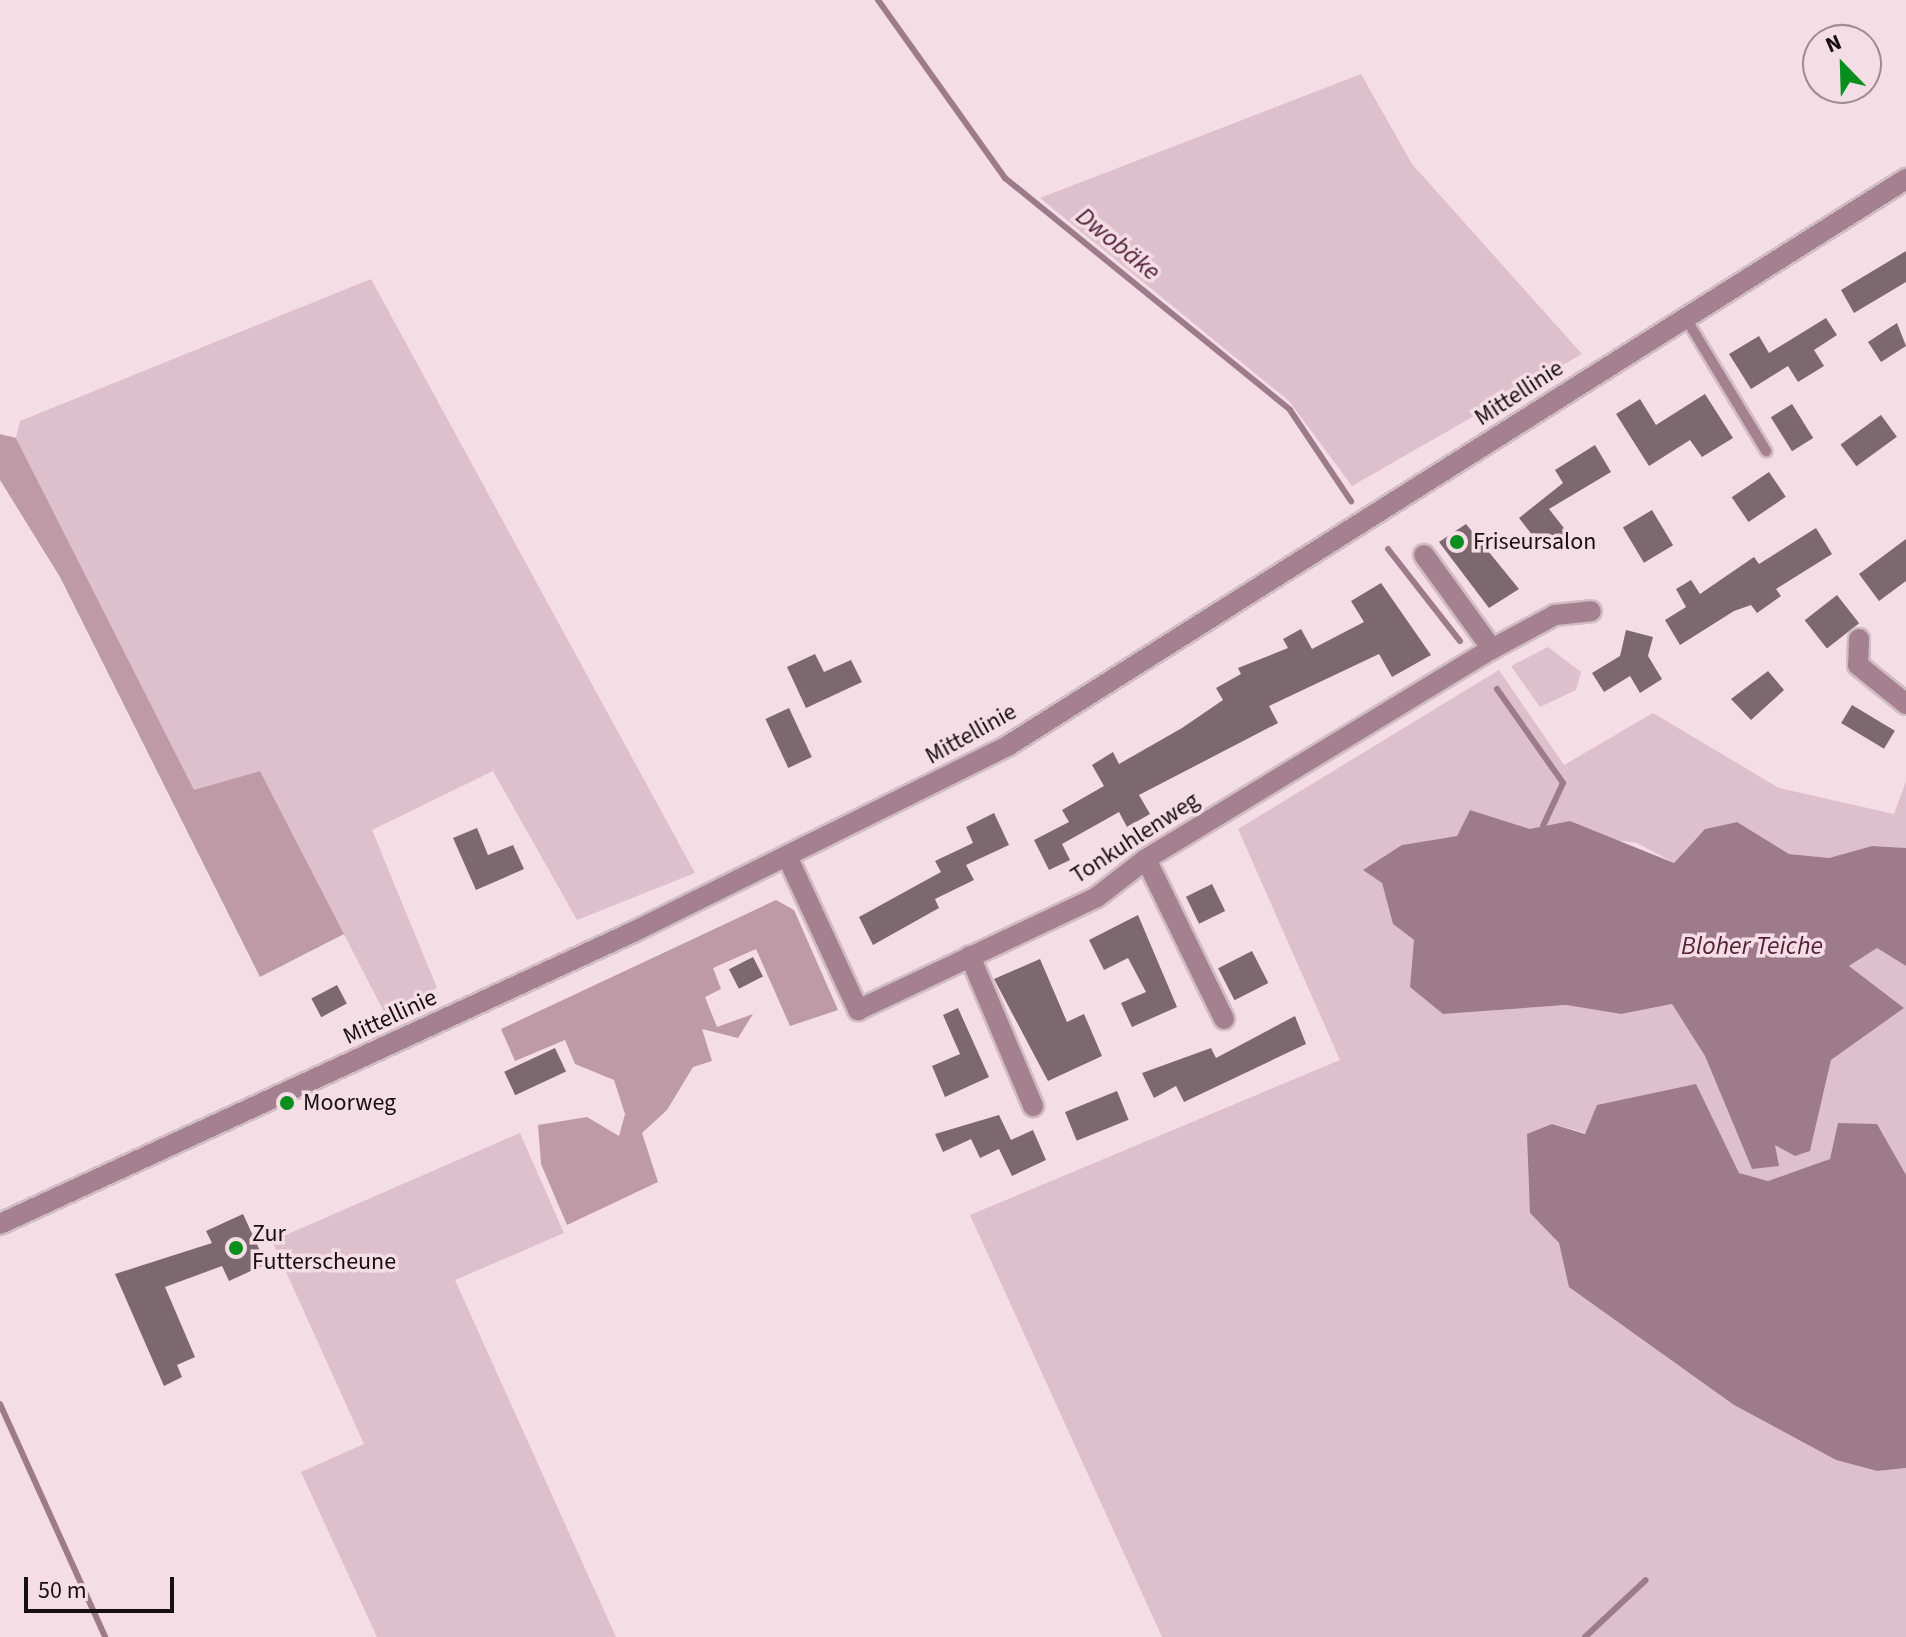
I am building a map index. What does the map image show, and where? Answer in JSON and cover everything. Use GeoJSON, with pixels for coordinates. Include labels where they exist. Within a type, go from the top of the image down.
{"type":"FeatureCollection","features":[{"type":"Feature","properties":{"kind":"street","name":"Mittellinie"},"geometry":{"type":"LineString","coordinates":[[0,1224],[787,856],[1009,745],[1906,179]]}},
{"type":"Feature","properties":{"kind":"street"},"geometry":{"type":"LineString","coordinates":[[1424,555],[1492,649]]}},
{"type":"Feature","properties":{"kind":"street","name":"Tonkuhlenweg"},"geometry":{"type":"LineString","coordinates":[[787,856],[858,1010],[1097,897],[1146,859],[1492,649],[1555,615],[1591,611]]}},
{"type":"Feature","properties":{"kind":"street"},"geometry":{"type":"LineString","coordinates":[[1859,639],[1858,665],[1906,704]]}},
{"type":"Feature","properties":{"kind":"street"},"geometry":{"type":"LineString","coordinates":[[1146,859],[1224,1019]]}},
{"type":"Feature","properties":{"kind":"street"},"geometry":{"type":"LineString","coordinates":[[970,956],[1033,1106]]}},
{"type":"Feature","properties":{"kind":"lane"},"geometry":{"type":"LineString","coordinates":[[1685,317],[1766,451]]}},
{"type":"Feature","properties":{"kind":"shaded area"},"geometry":{"type":"Polygon","coordinates":[[[1361,74],[1412,164],[1582,354],[1352,486],[1289,401],[1040,198],[1361,74]]]}},
{"type":"Feature","properties":{"kind":"shaded area"},"geometry":{"type":"Polygon","coordinates":[[[371,279],[695,873],[577,920],[493,771],[372,830],[437,988],[384,1012],[260,771],[194,791],[16,438],[20,421],[371,279]]]}},
{"type":"Feature","properties":{"kind":"shaded area"},"geometry":{"type":"Polygon","coordinates":[[[0,434],[16,438],[194,790],[260,771],[344,934],[260,977],[60,577],[0,480],[0,434]]]}},
{"type":"Feature","properties":{"kind":"shaded area"},"geometry":{"type":"Polygon","coordinates":[[[1548,647],[1581,672],[1576,690],[1540,707],[1511,666],[1548,647]]]}},
{"type":"Feature","properties":{"kind":"shaded area"},"geometry":{"type":"Polygon","coordinates":[[[1499,670],[1564,765],[1653,713],[1779,788],[1894,814],[1906,781],[1906,848],[1872,846],[1829,858],[1789,854],[1736,822],[1705,829],[1674,863],[1637,843],[1530,829],[1470,810],[1457,836],[1402,845],[1382,883],[1393,924],[1414,940],[1443,1014],[1566,1005],[1621,1014],[1672,1004],[1705,1056],[1752,1169],[1774,1145],[1810,1151],[1831,1060],[1904,1008],[1849,966],[1877,948],[1906,966],[1906,1175],[1838,1124],[1831,1159],[1768,1181],[1552,1124],[1530,1213],[1559,1243],[1570,1287],[1734,1405],[1836,1460],[1877,1471],[1906,1468],[1906,1637],[1162,1637],[970,1215],[1340,1060],[1238,829],[1499,670]]]}},
{"type":"Feature","properties":{"kind":"shaded area"},"geometry":{"type":"Polygon","coordinates":[[[776,900],[794,910],[838,1010],[790,1026],[756,949],[713,968],[721,989],[705,997],[717,1027],[753,1014],[738,1038],[702,1029],[712,1061],[693,1067],[667,1110],[642,1133],[658,1182],[567,1225],[541,1164],[538,1125],[587,1117],[619,1136],[625,1114],[614,1080],[575,1064],[565,1040],[515,1061],[501,1029],[776,900]]]}},
{"type":"Feature","properties":{"kind":"shaded area"},"geometry":{"type":"Polygon","coordinates":[[[520,1133],[564,1233],[455,1280],[616,1637],[377,1637],[301,1472],[364,1444],[272,1241],[520,1133]]]}},
{"type":"Feature","properties":{"kind":"water","name":"Bloher Teiche"},"geometry":{"type":"Polygon","coordinates":[[[1470,810],[1530,829],[1570,821],[1674,863],[1705,829],[1737,822],[1789,854],[1829,858],[1872,846],[1906,848],[1906,966],[1877,948],[1849,966],[1904,1008],[1831,1060],[1810,1151],[1795,1156],[1775,1145],[1779,1166],[1752,1169],[1705,1056],[1672,1004],[1621,1014],[1566,1005],[1443,1014],[1410,987],[1414,940],[1393,924],[1382,883],[1363,870],[1402,845],[1457,836],[1470,810]]]}},
{"type":"Feature","properties":{"kind":"water"},"geometry":{"type":"Polygon","coordinates":[[[1696,1084],[1739,1173],[1768,1181],[1830,1159],[1838,1123],[1877,1124],[1906,1175],[1906,1468],[1877,1471],[1836,1460],[1734,1405],[1569,1287],[1559,1243],[1530,1213],[1527,1134],[1552,1124],[1585,1134],[1597,1105],[1696,1084]]]}},
{"type":"Feature","properties":{"kind":"building"},"geometry":{"type":"Polygon","coordinates":[[[1906,251],[1906,282],[1854,313],[1841,290],[1906,251]]]}},
{"type":"Feature","properties":{"kind":"building"},"geometry":{"type":"Polygon","coordinates":[[[1826,318],[1837,335],[1814,350],[1824,366],[1798,382],[1788,366],[1751,389],[1729,354],[1759,336],[1769,353],[1826,318]]]}},
{"type":"Feature","properties":{"kind":"building"},"geometry":{"type":"Polygon","coordinates":[[[1897,323],[1906,346],[1881,362],[1868,342],[1897,323]]]}},
{"type":"Feature","properties":{"kind":"building"},"geometry":{"type":"Polygon","coordinates":[[[1705,394],[1733,438],[1702,457],[1690,440],[1649,466],[1616,414],[1640,399],[1656,425],[1705,394]]]}},
{"type":"Feature","properties":{"kind":"building"},"geometry":{"type":"Polygon","coordinates":[[[1792,404],[1813,438],[1792,451],[1771,417],[1792,404]]]}},
{"type":"Feature","properties":{"kind":"building"},"geometry":{"type":"Polygon","coordinates":[[[1881,415],[1897,437],[1856,466],[1841,444],[1881,415]]]}},
{"type":"Feature","properties":{"kind":"building"},"geometry":{"type":"Polygon","coordinates":[[[1595,445],[1611,472],[1549,509],[1567,532],[1544,550],[1519,518],[1563,483],[1555,470],[1595,445]]]}},
{"type":"Feature","properties":{"kind":"building"},"geometry":{"type":"Polygon","coordinates":[[[1769,472],[1786,497],[1748,522],[1732,497],[1769,472]]]}},
{"type":"Feature","properties":{"kind":"building"},"geometry":{"type":"Polygon","coordinates":[[[1652,510],[1673,545],[1644,563],[1623,528],[1652,510]]]}},
{"type":"Feature","properties":{"kind":"building"},"geometry":{"type":"Polygon","coordinates":[[[1466,524],[1519,589],[1489,608],[1439,542],[1466,524]]]}},
{"type":"Feature","properties":{"kind":"building"},"geometry":{"type":"Polygon","coordinates":[[[1816,528],[1832,554],[1776,589],[1781,596],[1757,613],[1751,605],[1734,611],[1680,645],[1665,620],[1686,607],[1676,589],[1691,580],[1700,594],[1754,557],[1759,564],[1816,528]]]}},
{"type":"Feature","properties":{"kind":"building"},"geometry":{"type":"Polygon","coordinates":[[[1906,539],[1906,581],[1879,601],[1859,574],[1906,539]]]}},
{"type":"Feature","properties":{"kind":"building"},"geometry":{"type":"Polygon","coordinates":[[[1381,583],[1431,655],[1392,677],[1379,654],[1269,706],[1278,723],[1139,795],[1150,814],[1127,827],[1119,812],[1062,844],[1070,860],[1049,870],[1034,840],[1069,822],[1062,810],[1104,786],[1092,765],[1113,752],[1119,764],[1182,728],[1223,700],[1216,688],[1241,674],[1238,668],[1288,648],[1283,639],[1301,629],[1312,649],[1364,622],[1351,601],[1381,583]]]}},
{"type":"Feature","properties":{"kind":"building"},"geometry":{"type":"Polygon","coordinates":[[[1837,595],[1859,623],[1827,649],[1805,620],[1837,595]]]}},
{"type":"Feature","properties":{"kind":"building"},"geometry":{"type":"Polygon","coordinates":[[[1626,630],[1653,637],[1648,656],[1662,679],[1640,693],[1630,676],[1604,692],[1592,673],[1620,656],[1626,630]]]}},
{"type":"Feature","properties":{"kind":"building"},"geometry":{"type":"Polygon","coordinates":[[[815,654],[824,672],[851,660],[862,682],[806,708],[787,667],[815,654]]]}},
{"type":"Feature","properties":{"kind":"building"},"geometry":{"type":"Polygon","coordinates":[[[1768,671],[1784,690],[1751,720],[1731,699],[1768,671]]]}},
{"type":"Feature","properties":{"kind":"building"},"geometry":{"type":"Polygon","coordinates":[[[1852,705],[1895,731],[1884,749],[1841,723],[1852,705]]]}},
{"type":"Feature","properties":{"kind":"building"},"geometry":{"type":"Polygon","coordinates":[[[789,708],[812,757],[788,768],[765,719],[789,708]]]}},
{"type":"Feature","properties":{"kind":"building"},"geometry":{"type":"Polygon","coordinates":[[[994,813],[1009,845],[966,865],[974,880],[935,899],[939,908],[873,945],[859,917],[941,872],[935,861],[973,843],[966,827],[994,813]]]}},
{"type":"Feature","properties":{"kind":"building"},"geometry":{"type":"Polygon","coordinates":[[[477,828],[488,855],[513,845],[524,869],[476,890],[453,838],[477,828]]]}},
{"type":"Feature","properties":{"kind":"building"},"geometry":{"type":"Polygon","coordinates":[[[1212,884],[1225,911],[1199,924],[1186,897],[1212,884]]]}},
{"type":"Feature","properties":{"kind":"building"},"geometry":{"type":"Polygon","coordinates":[[[1138,915],[1177,1007],[1132,1027],[1121,1003],[1146,992],[1128,958],[1104,970],[1089,940],[1138,915]]]}},
{"type":"Feature","properties":{"kind":"building"},"geometry":{"type":"Polygon","coordinates":[[[1252,951],[1268,983],[1234,1000],[1218,968],[1252,951]]]}},
{"type":"Feature","properties":{"kind":"building"},"geometry":{"type":"Polygon","coordinates":[[[753,957],[763,977],[739,989],[729,969],[753,957]]]}},
{"type":"Feature","properties":{"kind":"building"},"geometry":{"type":"Polygon","coordinates":[[[1040,959],[1067,1022],[1084,1014],[1102,1056],[1048,1081],[994,979],[1040,959]]]}},
{"type":"Feature","properties":{"kind":"building"},"geometry":{"type":"Polygon","coordinates":[[[337,985],[347,1004],[321,1017],[311,999],[337,985]]]}},
{"type":"Feature","properties":{"kind":"building"},"geometry":{"type":"Polygon","coordinates":[[[958,1008],[989,1077],[945,1097],[932,1066],[960,1054],[943,1015],[958,1008]]]}},
{"type":"Feature","properties":{"kind":"building"},"geometry":{"type":"Polygon","coordinates":[[[1295,1016],[1306,1044],[1184,1102],[1176,1086],[1154,1098],[1142,1073],[1211,1048],[1216,1058],[1295,1016]]]}},
{"type":"Feature","properties":{"kind":"building"},"geometry":{"type":"Polygon","coordinates":[[[555,1048],[566,1072],[515,1095],[504,1072],[555,1048]]]}},
{"type":"Feature","properties":{"kind":"building"},"geometry":{"type":"Polygon","coordinates":[[[1117,1091],[1129,1120],[1077,1141],[1065,1112],[1117,1091]]]}},
{"type":"Feature","properties":{"kind":"building"},"geometry":{"type":"Polygon","coordinates":[[[999,1115],[1011,1140],[1033,1130],[1046,1160],[1012,1176],[999,1149],[980,1158],[971,1139],[943,1152],[935,1134],[999,1115]]]}},
{"type":"Feature","properties":{"kind":"building"},"geometry":{"type":"Polygon","coordinates":[[[243,1214],[266,1264],[229,1281],[222,1266],[165,1287],[195,1357],[177,1365],[182,1377],[164,1386],[115,1274],[212,1243],[206,1231],[243,1214]]]}},
{"type":"Feature","properties":{"kind":"waterway","name":"Dwobäke"},"geometry":{"type":"LineString","coordinates":[[878,0],[1005,178],[1290,410],[1351,501]]}},
{"type":"Feature","properties":{"kind":"waterway","name":"Dwobäke"},"geometry":{"type":"LineString","coordinates":[[1388,549],[1460,641]]}},
{"type":"Feature","properties":{"kind":"waterway","name":"Dwobäke"},"geometry":{"type":"LineString","coordinates":[[1497,689],[1563,783],[1543,826]]}},
{"type":"Feature","properties":{"kind":"waterway"},"geometry":{"type":"LineString","coordinates":[[0,1404],[105,1637]]}},
{"type":"Feature","properties":{"kind":"waterway"},"geometry":{"type":"LineString","coordinates":[[1585,1637],[1646,1580]]}},
{"type":"Feature","properties":{"kind":"place","name":"Friseursalon"},"geometry":{"type":"Point","coordinates":[1457,542]}},
{"type":"Feature","properties":{"kind":"place","name":"Moorweg"},"geometry":{"type":"Point","coordinates":[287,1103]}},
{"type":"Feature","properties":{"kind":"place","name":"Zur Futterscheune"},"geometry":{"type":"Point","coordinates":[236,1248]}}]}
